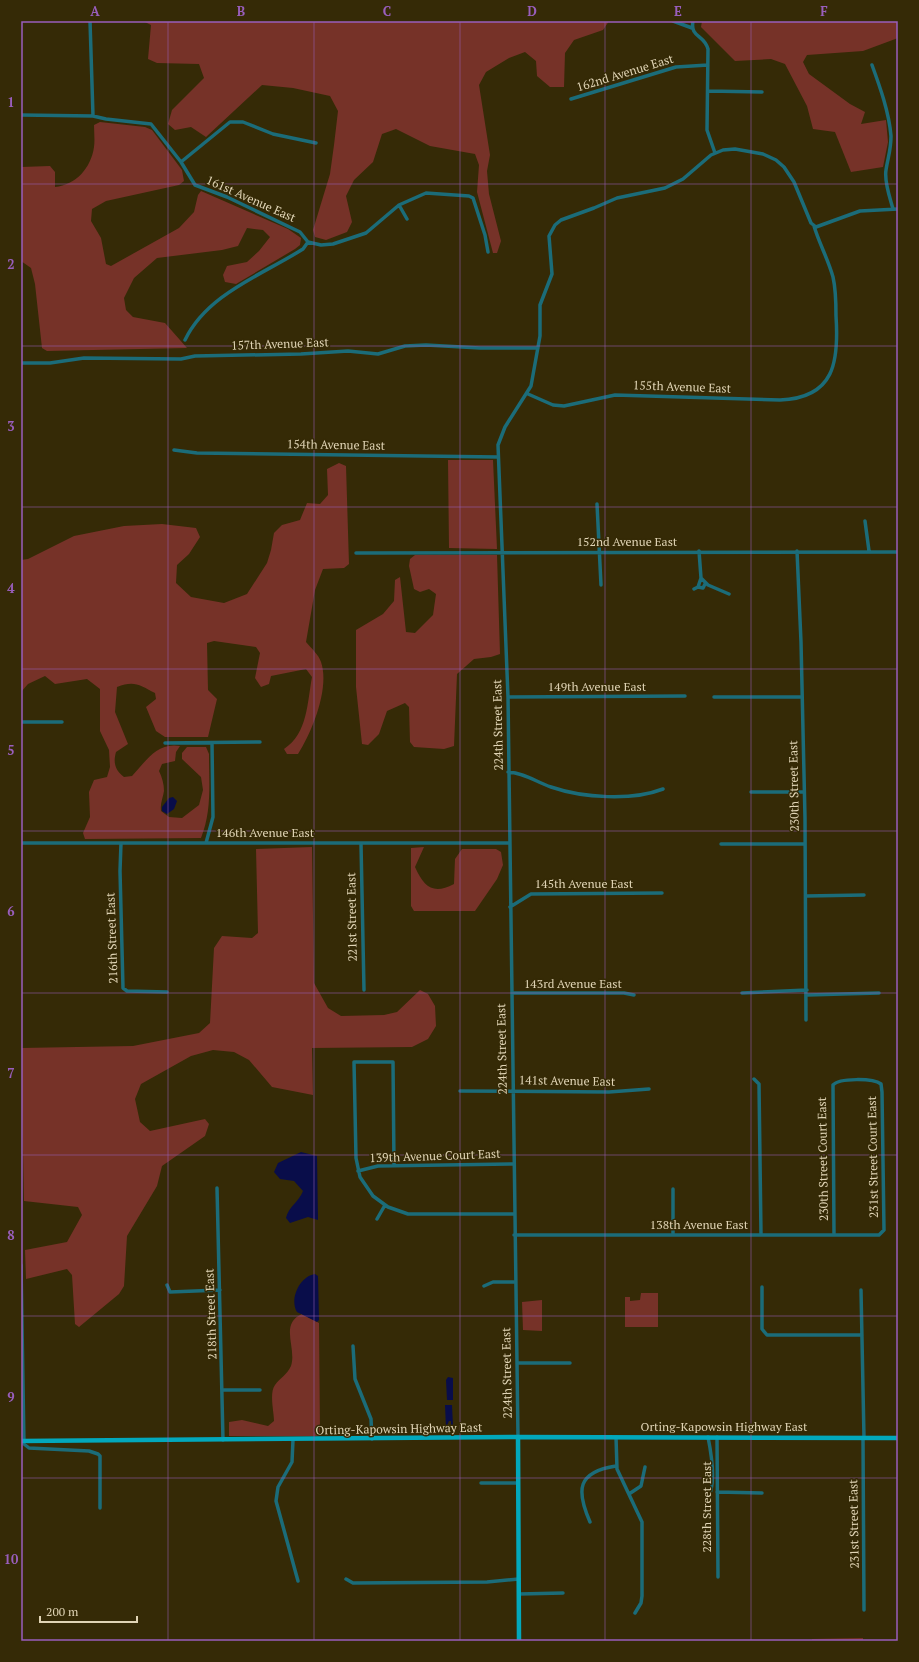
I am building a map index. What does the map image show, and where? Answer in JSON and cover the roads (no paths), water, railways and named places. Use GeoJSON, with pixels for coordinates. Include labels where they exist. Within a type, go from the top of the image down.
{"type":"FeatureCollection","features":[{"type":"Feature","properties":{"kind":"main road","name":"Orting-Kapowsin Highway East"},"geometry":{"type":"LineString","coordinates":[[22,1441],[518,1437],[898,1438]]}},
{"type":"Feature","properties":{"kind":"main road","name":"224th Street East"},"geometry":{"type":"LineString","coordinates":[[518,1437],[520,1641]]}},
{"type":"Feature","properties":{"kind":"street"},"geometry":{"type":"LineString","coordinates":[[90,21],[93,116]]}},
{"type":"Feature","properties":{"kind":"street"},"geometry":{"type":"LineString","coordinates":[[674,21],[692,28]]}},
{"type":"Feature","properties":{"kind":"street"},"geometry":{"type":"LineString","coordinates":[[693,21],[692,28],[696,35],[704,38],[707,43],[707,130],[715,153],[727,150],[744,150],[763,154],[776,160],[791,176],[814,226],[823,226],[860,211],[898,209]]}},
{"type":"Feature","properties":{"kind":"street"},"geometry":{"type":"LineString","coordinates":[[872,64],[881,91],[889,125],[891,153],[886,169],[886,178],[893,209]]}},
{"type":"Feature","properties":{"kind":"street","name":"162nd Avenue East"},"geometry":{"type":"LineString","coordinates":[[571,99],[676,67],[708,65]]}},
{"type":"Feature","properties":{"kind":"street"},"geometry":{"type":"LineString","coordinates":[[708,92],[762,92]]}},
{"type":"Feature","properties":{"kind":"street","name":"161st Avenue East"},"geometry":{"type":"LineString","coordinates":[[21,115],[93,116],[106,120],[151,124],[181,162],[194,184],[198,187],[227,197],[300,232],[308,242]]}},
{"type":"Feature","properties":{"kind":"street"},"geometry":{"type":"LineString","coordinates":[[181,162],[224,125],[230,122],[243,122],[273,134],[316,143]]}},
{"type":"Feature","properties":{"kind":"street","name":"224th Street East"},"geometry":{"type":"LineString","coordinates":[[518,1437],[514,1235],[508,697],[498,445],[502,431],[528,394],[533,380],[538,348],[540,304],[552,274],[549,238],[550,231],[554,225],[561,220],[588,211],[617,198],[658,191],[675,184],[684,179],[715,153]]}},
{"type":"Feature","properties":{"kind":"street"},"geometry":{"type":"LineString","coordinates":[[185,340],[196,320],[209,307],[231,291],[303,249],[308,242],[321,246],[333,244],[366,233],[399,205],[428,192],[471,196],[485,235],[488,252]]}},
{"type":"Feature","properties":{"kind":"street"},"geometry":{"type":"LineString","coordinates":[[399,205],[407,219]]}},
{"type":"Feature","properties":{"kind":"street","name":"155th Avenue East"},"geometry":{"type":"LineString","coordinates":[[528,394],[555,406],[569,405],[615,395],[792,400],[803,397],[816,390],[830,375],[838,351],[835,289],[831,272],[814,226]]}},
{"type":"Feature","properties":{"kind":"street","name":"157th Avenue East"},"geometry":{"type":"LineString","coordinates":[[21,363],[50,363],[84,358],[181,358],[195,356],[301,354],[348,351],[378,354],[406,346],[426,345],[480,348],[538,348]]}},
{"type":"Feature","properties":{"kind":"street","name":"154th Avenue East"},"geometry":{"type":"LineString","coordinates":[[174,450],[196,453],[498,457]]}},
{"type":"Feature","properties":{"kind":"street"},"geometry":{"type":"LineString","coordinates":[[597,504],[601,585]]}},
{"type":"Feature","properties":{"kind":"street"},"geometry":{"type":"LineString","coordinates":[[865,521],[869,551]]}},
{"type":"Feature","properties":{"kind":"street","name":"230th Street East"},"geometry":{"type":"LineString","coordinates":[[797,551],[806,896],[806,1020]]}},
{"type":"Feature","properties":{"kind":"street"},"geometry":{"type":"LineString","coordinates":[[699,552],[701,578],[705,584],[729,594]]}},
{"type":"Feature","properties":{"kind":"street","name":"152nd Avenue East"},"geometry":{"type":"LineString","coordinates":[[356,553],[898,552]]}},
{"type":"Feature","properties":{"kind":"street"},"geometry":{"type":"LineString","coordinates":[[701,578],[696,588],[703,588],[705,584]]}},
{"type":"Feature","properties":{"kind":"street","name":"149th Avenue East"},"geometry":{"type":"LineString","coordinates":[[508,697],[686,696]]}},
{"type":"Feature","properties":{"kind":"street"},"geometry":{"type":"LineString","coordinates":[[714,697],[802,697]]}},
{"type":"Feature","properties":{"kind":"street"},"geometry":{"type":"LineString","coordinates":[[21,722],[62,722]]}},
{"type":"Feature","properties":{"kind":"street"},"geometry":{"type":"LineString","coordinates":[[165,743],[260,742]]}},
{"type":"Feature","properties":{"kind":"street"},"geometry":{"type":"LineString","coordinates":[[206,843],[213,817],[212,743]]}},
{"type":"Feature","properties":{"kind":"street"},"geometry":{"type":"LineString","coordinates":[[508,772],[525,774],[546,785],[581,795],[643,795],[663,789]]}},
{"type":"Feature","properties":{"kind":"street"},"geometry":{"type":"LineString","coordinates":[[751,792],[804,792]]}},
{"type":"Feature","properties":{"kind":"street","name":"146th Avenue East"},"geometry":{"type":"LineString","coordinates":[[21,843],[509,843]]}},
{"type":"Feature","properties":{"kind":"street","name":"216th Street East"},"geometry":{"type":"LineString","coordinates":[[121,843],[120,886],[123,988],[127,991],[167,992]]}},
{"type":"Feature","properties":{"kind":"street","name":"221st Street East"},"geometry":{"type":"LineString","coordinates":[[361,844],[364,990]]}},
{"type":"Feature","properties":{"kind":"street"},"geometry":{"type":"LineString","coordinates":[[721,844],[805,844]]}},
{"type":"Feature","properties":{"kind":"street","name":"145th Avenue East"},"geometry":{"type":"LineString","coordinates":[[510,907],[531,894],[662,893]]}},
{"type":"Feature","properties":{"kind":"street"},"geometry":{"type":"LineString","coordinates":[[806,896],[864,895]]}},
{"type":"Feature","properties":{"kind":"street","name":"143rd Avenue East"},"geometry":{"type":"LineString","coordinates":[[512,993],[624,993],[634,995]]}},
{"type":"Feature","properties":{"kind":"street"},"geometry":{"type":"LineString","coordinates":[[742,993],[879,993]]}},
{"type":"Feature","properties":{"kind":"street"},"geometry":{"type":"LineString","coordinates":[[394,1166],[393,1062],[354,1062],[356,1158],[358,1170],[368,1190],[385,1205],[401,1212],[415,1215],[514,1214]]}},
{"type":"Feature","properties":{"kind":"street"},"geometry":{"type":"LineString","coordinates":[[754,1079],[759,1084],[761,1235]]}},
{"type":"Feature","properties":{"kind":"street","name":"230th Street Court East"},"geometry":{"type":"LineString","coordinates":[[834,1235],[832,1090],[834,1084],[839,1081],[873,1080],[879,1082]]}},
{"type":"Feature","properties":{"kind":"street","name":"231st Street Court East"},"geometry":{"type":"LineString","coordinates":[[879,1082],[882,1092],[883,1232]]}},
{"type":"Feature","properties":{"kind":"street","name":"141st Avenue East"},"geometry":{"type":"LineString","coordinates":[[460,1091],[513,1091],[518,1093],[609,1092],[649,1089]]}},
{"type":"Feature","properties":{"kind":"street","name":"139th Avenue Court East"},"geometry":{"type":"LineString","coordinates":[[358,1170],[370,1167],[394,1166],[514,1164]]}},
{"type":"Feature","properties":{"kind":"street","name":"218th Street East"},"geometry":{"type":"LineString","coordinates":[[217,1188],[223,1440]]}},
{"type":"Feature","properties":{"kind":"street"},"geometry":{"type":"LineString","coordinates":[[672,1190],[673,1235]]}},
{"type":"Feature","properties":{"kind":"street"},"geometry":{"type":"LineString","coordinates":[[377,1219],[385,1205]]}},
{"type":"Feature","properties":{"kind":"street","name":"138th Avenue East"},"geometry":{"type":"LineString","coordinates":[[514,1235],[875,1235],[883,1232]]}},
{"type":"Feature","properties":{"kind":"street"},"geometry":{"type":"LineString","coordinates":[[21,1265],[22,1441],[25,1446],[30,1448],[90,1451],[98,1454],[100,1456],[100,1508]]}},
{"type":"Feature","properties":{"kind":"street"},"geometry":{"type":"LineString","coordinates":[[484,1286],[494,1282],[515,1282]]}},
{"type":"Feature","properties":{"kind":"street"},"geometry":{"type":"LineString","coordinates":[[167,1285],[170,1292],[220,1290]]}},
{"type":"Feature","properties":{"kind":"street"},"geometry":{"type":"LineString","coordinates":[[762,1287],[762,1329],[765,1334],[769,1336],[862,1335]]}},
{"type":"Feature","properties":{"kind":"street","name":"231st Street East"},"geometry":{"type":"LineString","coordinates":[[861,1290],[864,1610]]}},
{"type":"Feature","properties":{"kind":"street"},"geometry":{"type":"LineString","coordinates":[[353,1346],[355,1379],[371,1419],[372,1439]]}},
{"type":"Feature","properties":{"kind":"street"},"geometry":{"type":"LineString","coordinates":[[517,1363],[570,1363]]}},
{"type":"Feature","properties":{"kind":"street"},"geometry":{"type":"LineString","coordinates":[[223,1390],[260,1390]]}},
{"type":"Feature","properties":{"kind":"street"},"geometry":{"type":"LineString","coordinates":[[616,1437],[616,1466],[642,1522],[642,1596],[641,1603],[635,1613]]}},
{"type":"Feature","properties":{"kind":"street"},"geometry":{"type":"LineString","coordinates":[[707,1499],[711,1493],[712,1479],[708,1437]]}},
{"type":"Feature","properties":{"kind":"street","name":"228th Street East"},"geometry":{"type":"LineString","coordinates":[[717,1437],[718,1577]]}},
{"type":"Feature","properties":{"kind":"street"},"geometry":{"type":"LineString","coordinates":[[293,1440],[292,1462],[278,1487],[276,1501],[298,1581]]}},
{"type":"Feature","properties":{"kind":"street"},"geometry":{"type":"LineString","coordinates":[[590,1522],[581,1500],[581,1489],[596,1471],[616,1466]]}},
{"type":"Feature","properties":{"kind":"street"},"geometry":{"type":"LineString","coordinates":[[629,1494],[641,1486],[645,1467]]}},
{"type":"Feature","properties":{"kind":"street"},"geometry":{"type":"LineString","coordinates":[[481,1484],[518,1483]]}},
{"type":"Feature","properties":{"kind":"street"},"geometry":{"type":"LineString","coordinates":[[717,1492],[762,1493]]}},
{"type":"Feature","properties":{"kind":"street"},"geometry":{"type":"LineString","coordinates":[[346,1579],[352,1583],[487,1582],[519,1579]]}},
{"type":"Feature","properties":{"kind":"street"},"geometry":{"type":"LineString","coordinates":[[519,1594],[563,1594]]}}]}
